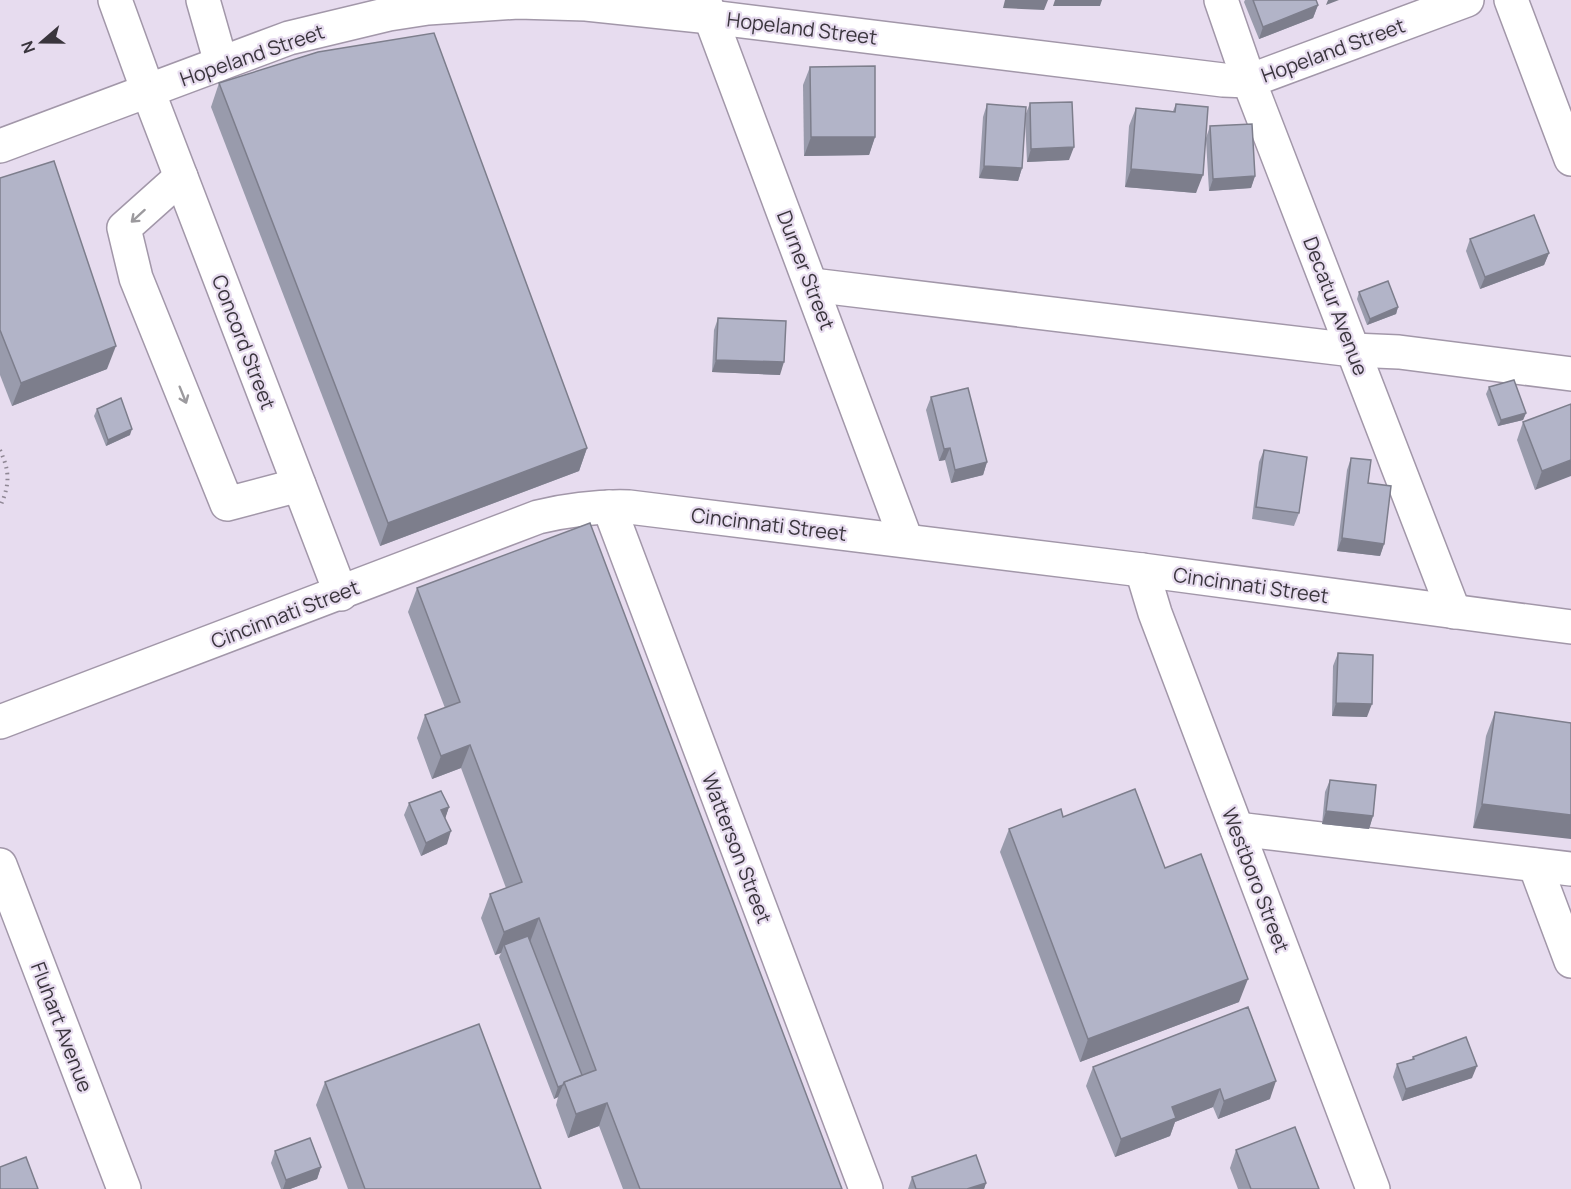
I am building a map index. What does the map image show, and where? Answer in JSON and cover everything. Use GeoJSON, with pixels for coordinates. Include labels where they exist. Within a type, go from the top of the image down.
{"type":"FeatureCollection","features":[{"type":"Feature","properties":{"kind":"street","name":"Concord Street"},"geometry":{"type":"LineString","coordinates":[[116,0],[148,91],[341,594]]}},
{"type":"Feature","properties":{"kind":"street"},"geometry":{"type":"LineString","coordinates":[[203,0],[221,63]]}},
{"type":"Feature","properties":{"kind":"street","name":"Decatur Avenue"},"geometry":{"type":"LineString","coordinates":[[1221,0],[1249,81],[1454,612]]}},
{"type":"Feature","properties":{"kind":"street","name":"Hopeland Street"},"geometry":{"type":"LineString","coordinates":[[0,146],[289,38],[389,14],[428,8],[518,2],[707,8],[1211,78],[1249,81],[1467,0]]}},
{"type":"Feature","properties":{"kind":"street"},"geometry":{"type":"LineString","coordinates":[[1511,0],[1571,159]]}},
{"type":"Feature","properties":{"kind":"street","name":"Durner Street"},"geometry":{"type":"LineString","coordinates":[[707,8],[906,540]]}},
{"type":"Feature","properties":{"kind":"street"},"geometry":{"type":"LineString","coordinates":[[181,177],[124,228],[136,278],[227,504],[299,485]]}},
{"type":"Feature","properties":{"kind":"street"},"geometry":{"type":"LineString","coordinates":[[812,285],[1353,350],[1399,352],[1571,374]]}},
{"type":"Feature","properties":{"kind":"street","name":"Cincinnati Street"},"geometry":{"type":"LineString","coordinates":[[0,722],[341,594],[538,517],[567,510],[609,507],[629,507],[906,540],[1571,627]]}},
{"type":"Feature","properties":{"kind":"street","name":"Watterson Street"},"geometry":{"type":"LineString","coordinates":[[609,507],[866,1189]]}},
{"type":"Feature","properties":{"kind":"street","name":"Westboro Street"},"geometry":{"type":"LineString","coordinates":[[1142,570],[1155,613],[1373,1189]]}},
{"type":"Feature","properties":{"kind":"street"},"geometry":{"type":"LineString","coordinates":[[1237,830],[1571,870]]}},
{"type":"Feature","properties":{"kind":"street","name":"Fluhart Avenue"},"geometry":{"type":"LineString","coordinates":[[0,865],[124,1189]]}},
{"type":"Feature","properties":{"kind":"street"},"geometry":{"type":"LineString","coordinates":[[1535,865],[1571,961]]}},
{"type":"Feature","properties":{"kind":"path"},"geometry":{"type":"LineString","coordinates":[[0,450],[8,468],[6,494],[0,507]]}},
{"type":"Feature","properties":{"kind":"building"},"geometry":{"type":"Polygon","coordinates":[[[1253,0],[1316,0],[1318,5],[1263,27],[1253,0]]]}},
{"type":"Feature","properties":{"kind":"building"},"geometry":{"type":"Polygon","coordinates":[[[434,33],[587,448],[388,523],[219,83],[318,52],[434,33]]]}},
{"type":"Feature","properties":{"kind":"building"},"geometry":{"type":"Polygon","coordinates":[[[875,66],[875,137],[811,137],[810,67],[875,66]]]}},
{"type":"Feature","properties":{"kind":"building"},"geometry":{"type":"Polygon","coordinates":[[[1072,102],[1074,147],[1031,149],[1030,103],[1072,102]]]}},
{"type":"Feature","properties":{"kind":"building"},"geometry":{"type":"Polygon","coordinates":[[[987,104],[1026,107],[1022,168],[984,166],[987,104]]]}},
{"type":"Feature","properties":{"kind":"building"},"geometry":{"type":"Polygon","coordinates":[[[1176,104],[1208,107],[1203,175],[1131,169],[1136,108],[1175,112],[1176,104]]]}},
{"type":"Feature","properties":{"kind":"building"},"geometry":{"type":"Polygon","coordinates":[[[1252,124],[1255,176],[1213,179],[1210,126],[1252,124]]]}},
{"type":"Feature","properties":{"kind":"building"},"geometry":{"type":"Polygon","coordinates":[[[54,161],[116,346],[21,383],[0,330],[0,178],[54,161]]]}},
{"type":"Feature","properties":{"kind":"building"},"geometry":{"type":"Polygon","coordinates":[[[1534,215],[1549,253],[1485,277],[1470,239],[1534,215]]]}},
{"type":"Feature","properties":{"kind":"building"},"geometry":{"type":"Polygon","coordinates":[[[1388,281],[1398,307],[1370,319],[1359,292],[1388,281]]]}},
{"type":"Feature","properties":{"kind":"building"},"geometry":{"type":"Polygon","coordinates":[[[718,318],[786,321],[784,362],[716,360],[718,318]]]}},
{"type":"Feature","properties":{"kind":"building"},"geometry":{"type":"Polygon","coordinates":[[[1514,380],[1526,413],[1501,420],[1489,387],[1514,380]]]}},
{"type":"Feature","properties":{"kind":"building"},"geometry":{"type":"Polygon","coordinates":[[[968,388],[987,462],[955,470],[950,448],[944,449],[931,397],[968,388]]]}},
{"type":"Feature","properties":{"kind":"building"},"geometry":{"type":"Polygon","coordinates":[[[121,398],[132,429],[108,440],[97,409],[121,398]]]}},
{"type":"Feature","properties":{"kind":"building"},"geometry":{"type":"Polygon","coordinates":[[[1571,404],[1571,460],[1542,471],[1523,422],[1571,404]]]}},
{"type":"Feature","properties":{"kind":"building"},"geometry":{"type":"Polygon","coordinates":[[[1264,450],[1307,457],[1299,513],[1256,507],[1264,450]]]}},
{"type":"Feature","properties":{"kind":"building"},"geometry":{"type":"Polygon","coordinates":[[[1351,458],[1371,460],[1368,483],[1391,486],[1384,544],[1342,538],[1351,458]]]}},
{"type":"Feature","properties":{"kind":"building"},"geometry":{"type":"Polygon","coordinates":[[[590,523],[842,1189],[640,1189],[607,1103],[576,1114],[564,1082],[596,1070],[539,918],[504,932],[490,894],[522,882],[470,745],[441,756],[425,715],[460,702],[417,588],[590,523]]]}},
{"type":"Feature","properties":{"kind":"building"},"geometry":{"type":"Polygon","coordinates":[[[1338,653],[1373,655],[1372,704],[1336,703],[1338,653]]]}},
{"type":"Feature","properties":{"kind":"building"},"geometry":{"type":"Polygon","coordinates":[[[1495,712],[1571,723],[1571,815],[1482,804],[1495,712]]]}},
{"type":"Feature","properties":{"kind":"building"},"geometry":{"type":"Polygon","coordinates":[[[1330,780],[1376,785],[1373,816],[1326,811],[1330,780]]]}},
{"type":"Feature","properties":{"kind":"building"},"geometry":{"type":"Polygon","coordinates":[[[1135,789],[1165,868],[1201,854],[1248,979],[1088,1039],[1009,829],[1061,809],[1063,817],[1135,789]]]}},
{"type":"Feature","properties":{"kind":"building"},"geometry":{"type":"Polygon","coordinates":[[[441,791],[449,807],[441,810],[451,831],[426,843],[409,803],[441,791]]]}},
{"type":"Feature","properties":{"kind":"building"},"geometry":{"type":"Polygon","coordinates":[[[528,936],[582,1075],[558,1087],[504,945],[528,936]]]}},
{"type":"Feature","properties":{"kind":"building"},"geometry":{"type":"Polygon","coordinates":[[[1248,1007],[1276,1081],[1224,1101],[1220,1089],[1172,1107],[1176,1118],[1121,1139],[1093,1067],[1248,1007]]]}},
{"type":"Feature","properties":{"kind":"building"},"geometry":{"type":"Polygon","coordinates":[[[479,1024],[541,1189],[365,1189],[325,1082],[479,1024]]]}},
{"type":"Feature","properties":{"kind":"building"},"geometry":{"type":"Polygon","coordinates":[[[1466,1037],[1477,1066],[1406,1089],[1397,1064],[1466,1037]]]}},
{"type":"Feature","properties":{"kind":"building"},"geometry":{"type":"Polygon","coordinates":[[[1295,1127],[1319,1189],[1251,1189],[1236,1150],[1295,1127]]]}},
{"type":"Feature","properties":{"kind":"building"},"geometry":{"type":"Polygon","coordinates":[[[310,1138],[321,1167],[286,1180],[275,1151],[310,1138]]]}},
{"type":"Feature","properties":{"kind":"building"},"geometry":{"type":"Polygon","coordinates":[[[976,1155],[986,1183],[967,1189],[916,1189],[912,1177],[976,1155]]]}},
{"type":"Feature","properties":{"kind":"building"},"geometry":{"type":"Polygon","coordinates":[[[26,1157],[38,1189],[0,1189],[0,1167],[26,1157]]]}}]}
